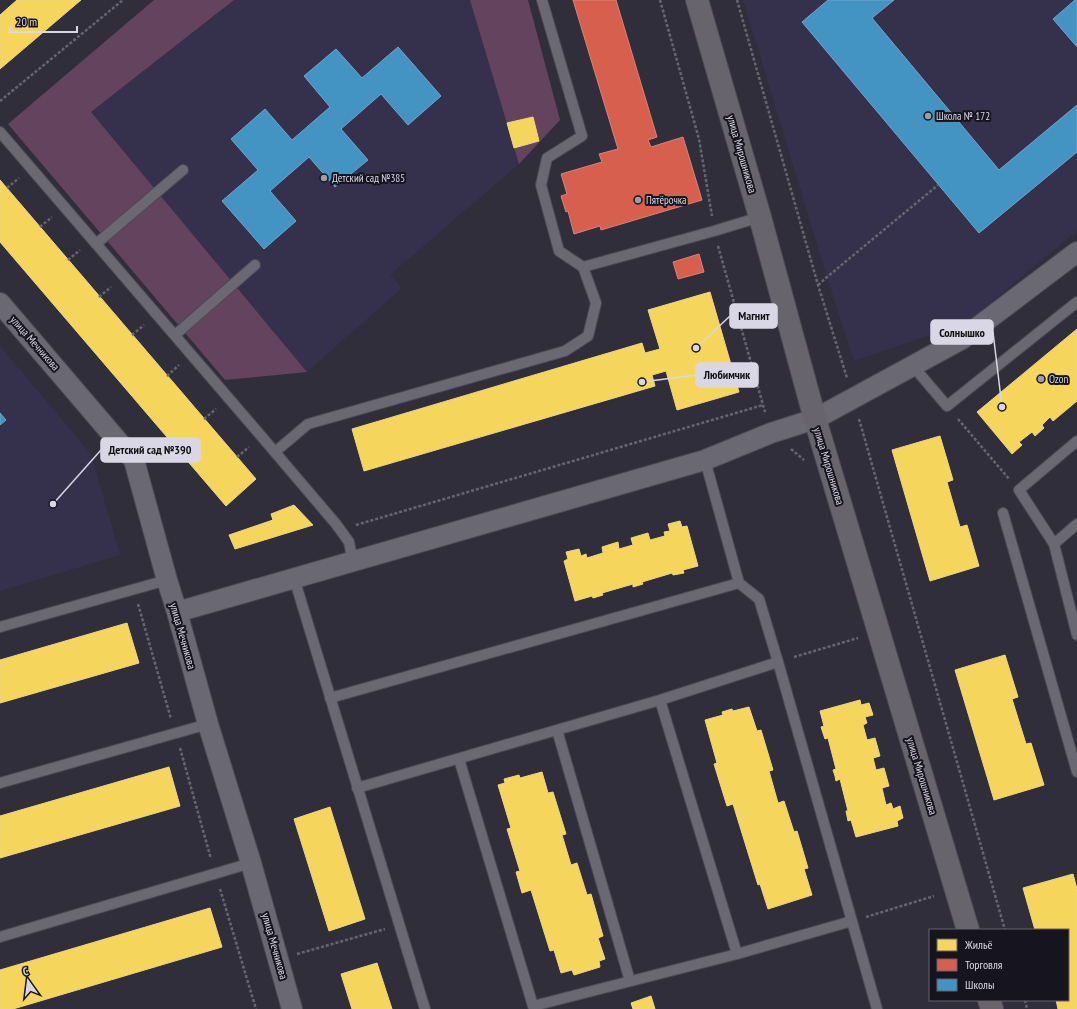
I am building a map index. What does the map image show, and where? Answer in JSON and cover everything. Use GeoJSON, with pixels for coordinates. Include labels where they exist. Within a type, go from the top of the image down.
{"type":"FeatureCollection","features":[{"type":"Feature","properties":{"kind":"street","name":"улица Мирошникова"},"geometry":{"type":"LineString","coordinates":[[697,0],[760,217],[814,419],[968,929]]}},
{"type":"Feature","properties":{"kind":"street"},"geometry":{"type":"LineString","coordinates":[[177,612],[705,460],[771,433],[814,419],[962,339],[1077,252]]}},
{"type":"Feature","properties":{"kind":"street","name":"улица Мечникова"},"geometry":{"type":"LineString","coordinates":[[0,303],[134,460],[208,724],[252,863],[290,1008]]}},
{"type":"Feature","properties":{"kind":"lane"},"geometry":{"type":"LineString","coordinates":[[275,452],[308,424],[565,351],[588,336],[596,303],[583,267],[559,251],[541,184],[547,158],[582,136],[542,0]]}},
{"type":"Feature","properties":{"kind":"lane"},"geometry":{"type":"LineString","coordinates":[[0,132],[275,452],[340,530],[349,542],[353,562]]}},
{"type":"Feature","properties":{"kind":"lane"},"geometry":{"type":"LineString","coordinates":[[96,244],[183,170]]}},
{"type":"Feature","properties":{"kind":"lane"},"geometry":{"type":"LineString","coordinates":[[583,267],[760,217]]}},
{"type":"Feature","properties":{"kind":"lane"},"geometry":{"type":"LineString","coordinates":[[175,336],[256,265]]}},
{"type":"Feature","properties":{"kind":"lane"},"geometry":{"type":"LineString","coordinates":[[912,365],[947,406],[1077,302]]}},
{"type":"Feature","properties":{"kind":"lane"},"geometry":{"type":"LineString","coordinates":[[1077,441],[1019,490],[1054,544],[1077,635]]}},
{"type":"Feature","properties":{"kind":"lane"},"geometry":{"type":"LineString","coordinates":[[705,460],[739,583],[759,599],[877,1009]]}},
{"type":"Feature","properties":{"kind":"lane"},"geometry":{"type":"LineString","coordinates":[[1003,513],[1077,772]]}},
{"type":"Feature","properties":{"kind":"lane"},"geometry":{"type":"LineString","coordinates":[[1054,544],[1077,524]]}},
{"type":"Feature","properties":{"kind":"lane"},"geometry":{"type":"LineString","coordinates":[[294,578],[424,1009]]}},
{"type":"Feature","properties":{"kind":"lane"},"geometry":{"type":"LineString","coordinates":[[0,627],[167,580]]}},
{"type":"Feature","properties":{"kind":"lane"},"geometry":{"type":"LineString","coordinates":[[330,698],[739,583]]}},
{"type":"Feature","properties":{"kind":"lane"},"geometry":{"type":"LineString","coordinates":[[357,788],[660,700],[778,662]]}},
{"type":"Feature","properties":{"kind":"lane"},"geometry":{"type":"LineString","coordinates":[[660,700],[737,954]]}},
{"type":"Feature","properties":{"kind":"lane"},"geometry":{"type":"LineString","coordinates":[[0,783],[208,724]]}},
{"type":"Feature","properties":{"kind":"lane"},"geometry":{"type":"LineString","coordinates":[[557,730],[630,981]]}},
{"type":"Feature","properties":{"kind":"lane"},"geometry":{"type":"LineString","coordinates":[[459,758],[534,1006],[737,954],[852,922]]}},
{"type":"Feature","properties":{"kind":"lane"},"geometry":{"type":"LineString","coordinates":[[0,937],[252,863]]}},
{"type":"Feature","properties":{"kind":"path"},"geometry":{"type":"LineString","coordinates":[[0,101],[123,0]]}},
{"type":"Feature","properties":{"kind":"path"},"geometry":{"type":"LineString","coordinates":[[660,0],[699,139],[714,231],[771,433],[809,465]]}},
{"type":"Feature","properties":{"kind":"path"},"geometry":{"type":"LineString","coordinates":[[737,0],[818,285],[853,398],[1005,929]]}},
{"type":"Feature","properties":{"kind":"path"},"geometry":{"type":"LineString","coordinates":[[818,285],[938,185]]}},
{"type":"Feature","properties":{"kind":"path"},"geometry":{"type":"LineString","coordinates":[[340,530],[763,405]]}},
{"type":"Feature","properties":{"kind":"path"},"geometry":{"type":"LineString","coordinates":[[947,406],[1019,490]]}},
{"type":"Feature","properties":{"kind":"path"},"geometry":{"type":"LineString","coordinates":[[134,589],[215,874],[256,1009]]}},
{"type":"Feature","properties":{"kind":"path"},"geometry":{"type":"LineString","coordinates":[[778,662],[860,637]]}},
{"type":"Feature","properties":{"kind":"path"},"geometry":{"type":"LineString","coordinates":[[852,922],[937,896]]}},
{"type":"Feature","properties":{"kind":"path"},"geometry":{"type":"LineString","coordinates":[[278,959],[399,925]]}},
{"type":"Feature","properties":{"kind":"shaded area"},"geometry":{"type":"Polygon","coordinates":[[[154,0],[234,0],[91,112],[307,372],[225,380],[8,124],[154,0]]]}},
{"type":"Feature","properties":{"kind":"shaded area","name":"Детский сад №385"},"geometry":{"type":"Polygon","coordinates":[[[234,0],[470,0],[519,164],[390,275],[402,288],[307,372],[91,112],[234,0]]]}},
{"type":"Feature","properties":{"kind":"shaded area"},"geometry":{"type":"Polygon","coordinates":[[[470,0],[528,0],[560,120],[519,164],[470,0]]]}},
{"type":"Feature","properties":{"kind":"shaded area","name":"Школа № 172"},"geometry":{"type":"Polygon","coordinates":[[[743,0],[1077,0],[1077,231],[967,322],[854,361],[743,0]]]}},
{"type":"Feature","properties":{"kind":"shaded area"},"geometry":{"type":"Polygon","coordinates":[[[0,346],[91,454],[120,555],[0,591],[0,346]]]}},
{"type":"Feature","properties":{"kind":"building: Жильё"},"geometry":{"type":"Polygon","coordinates":[[[17,0],[81,0],[0,69],[0,15],[17,0]]]}},
{"type":"Feature","properties":{"kind":"building: Жильё"},"geometry":{"type":"Polygon","coordinates":[[[533,117],[539,141],[514,148],[507,123],[533,117]]]}},
{"type":"Feature","properties":{"kind":"building: Жильё"},"geometry":{"type":"Polygon","coordinates":[[[0,180],[256,479],[226,506],[0,242],[0,180]]]}},
{"type":"Feature","properties":{"kind":"building: Жильё"},"geometry":{"type":"Polygon","coordinates":[[[710,292],[739,392],[677,410],[666,371],[652,375],[655,386],[364,471],[352,429],[642,343],[645,353],[660,349],[648,310],[710,292]]]}},
{"type":"Feature","properties":{"kind":"building: Жильё"},"geometry":{"type":"Polygon","coordinates":[[[1077,329],[1077,401],[1053,421],[1050,417],[1042,425],[1044,428],[1035,436],[1032,432],[1019,442],[1022,445],[1012,454],[977,412],[1077,329]]]}},
{"type":"Feature","properties":{"kind":"building: Жильё"},"geometry":{"type":"Polygon","coordinates":[[[940,436],[953,480],[947,482],[960,527],[967,525],[979,566],[930,581],[892,450],[940,436]]]}},
{"type":"Feature","properties":{"kind":"building: Жильё"},"geometry":{"type":"Polygon","coordinates":[[[294,505],[313,525],[235,549],[229,535],[273,520],[271,514],[294,505]]]}},
{"type":"Feature","properties":{"kind":"building: Жильё"},"geometry":{"type":"Polygon","coordinates":[[[680,521],[682,527],[687,526],[698,566],[683,570],[684,573],[673,575],[672,573],[642,582],[643,584],[633,587],[633,584],[602,593],[603,595],[593,598],[592,596],[575,601],[564,561],[568,559],[566,552],[579,549],[581,556],[586,554],[587,558],[603,553],[602,547],[618,542],[619,549],[633,545],[631,538],[648,533],[650,540],[665,536],[664,532],[670,531],[668,524],[680,521]]]}},
{"type":"Feature","properties":{"kind":"building: Жильё"},"geometry":{"type":"Polygon","coordinates":[[[127,623],[139,663],[0,703],[0,660],[127,623]]]}},
{"type":"Feature","properties":{"kind":"building: Жильё"},"geometry":{"type":"Polygon","coordinates":[[[1005,655],[1018,697],[1012,699],[1026,744],[1031,743],[1044,785],[994,800],[955,670],[1005,655]]]}},
{"type":"Feature","properties":{"kind":"building: Жильё"},"geometry":{"type":"Polygon","coordinates":[[[860,700],[861,705],[869,703],[873,715],[865,717],[867,723],[863,725],[867,740],[875,738],[880,756],[873,758],[876,770],[884,768],[889,786],[882,788],[886,805],[891,803],[893,809],[900,806],[903,818],[897,821],[898,826],[856,837],[851,820],[848,821],[846,811],[848,811],[840,779],[836,781],[833,770],[836,769],[828,738],[825,739],[821,727],[824,726],[820,711],[860,700]]]}},
{"type":"Feature","properties":{"kind":"building: Жильё"},"geometry":{"type":"Polygon","coordinates":[[[749,707],[757,731],[761,730],[773,770],[769,771],[778,803],[784,801],[794,832],[797,831],[808,868],[804,869],[812,895],[768,909],[760,884],[758,885],[733,804],[727,806],[714,764],[717,763],[705,720],[723,715],[722,712],[732,709],[733,711],[749,707]]]}},
{"type":"Feature","properties":{"kind":"building: Жильё"},"geometry":{"type":"Polygon","coordinates":[[[169,767],[180,806],[0,858],[0,816],[169,767]]]}},
{"type":"Feature","properties":{"kind":"building: Жильё"},"geometry":{"type":"Polygon","coordinates":[[[542,772],[548,793],[553,792],[566,834],[562,835],[571,865],[577,863],[587,895],[591,894],[603,936],[598,938],[605,959],[599,961],[600,967],[574,975],[572,970],[561,973],[554,950],[550,951],[531,890],[522,893],[516,872],[520,871],[507,829],[511,828],[498,785],[505,783],[504,779],[519,775],[520,778],[542,772]]]}},
{"type":"Feature","properties":{"kind":"building: Жильё"},"geometry":{"type":"Polygon","coordinates":[[[330,807],[365,919],[329,931],[294,819],[330,807]]]}},
{"type":"Feature","properties":{"kind":"building: Жильё"},"geometry":{"type":"Polygon","coordinates":[[[1073,874],[1077,889],[1077,1009],[1058,1009],[1056,1001],[1069,1001],[1069,929],[1035,929],[1023,888],[1073,874]]]}},
{"type":"Feature","properties":{"kind":"building: Жильё"},"geometry":{"type":"Polygon","coordinates":[[[210,908],[222,947],[13,1009],[0,1009],[0,970],[210,908]]]}},
{"type":"Feature","properties":{"kind":"building: Жильё"},"geometry":{"type":"Polygon","coordinates":[[[377,963],[392,1009],[352,1009],[341,974],[377,963]]]}},
{"type":"Feature","properties":{"kind":"building: Жильё"},"geometry":{"type":"Polygon","coordinates":[[[651,996],[655,1009],[633,1009],[631,1003],[651,996]]]}},
{"type":"Feature","properties":{"kind":"building: Торговля"},"geometry":{"type":"Polygon","coordinates":[[[573,0],[616,0],[657,137],[648,140],[651,147],[683,137],[702,200],[601,230],[600,226],[574,234],[568,211],[566,212],[561,196],[567,194],[561,174],[602,162],[599,154],[618,149],[573,0]]]}},
{"type":"Feature","properties":{"kind":"building: Торговля"},"geometry":{"type":"Polygon","coordinates":[[[699,254],[704,272],[678,279],[673,262],[699,254]]]}},
{"type":"Feature","properties":{"kind":"building: Школы"},"geometry":{"type":"Polygon","coordinates":[[[828,0],[894,0],[872,18],[999,170],[1077,105],[1077,152],[979,233],[802,22],[828,0]]]}},
{"type":"Feature","properties":{"kind":"building: Школы"},"geometry":{"type":"Polygon","coordinates":[[[1075,0],[1077,0],[1077,47],[1053,19],[1075,0]]]}},
{"type":"Feature","properties":{"kind":"building: Школы"},"geometry":{"type":"Polygon","coordinates":[[[398,47],[441,96],[408,125],[381,94],[341,129],[368,160],[335,187],[309,157],[270,191],[296,221],[264,249],[222,201],[258,170],[231,139],[265,109],[292,140],[330,107],[304,76],[336,49],[362,78],[398,47]]]}},
{"type":"Feature","properties":{"kind":"building: Школы"},"geometry":{"type":"Polygon","coordinates":[[[0,413],[6,420],[0,425],[0,413]]]}},
{"type":"Feature","properties":{"kind":"place","name":"Школа № 172"},"geometry":{"type":"Point","coordinates":[928,116]}},
{"type":"Feature","properties":{"kind":"place","name":"Детский сад №385"},"geometry":{"type":"Point","coordinates":[324,178]}},
{"type":"Feature","properties":{"kind":"place","name":"Пятёрочка"},"geometry":{"type":"Point","coordinates":[638,200]}},
{"type":"Feature","properties":{"kind":"place","name":"Магнит"},"geometry":{"type":"Point","coordinates":[696,348]}},
{"type":"Feature","properties":{"kind":"place","name":"Ozon"},"geometry":{"type":"Point","coordinates":[1041,379]}},
{"type":"Feature","properties":{"kind":"place","name":"Любимчик"},"geometry":{"type":"Point","coordinates":[642,382]}},
{"type":"Feature","properties":{"kind":"place","name":"Солнышко"},"geometry":{"type":"Point","coordinates":[1002,407]}},
{"type":"Feature","properties":{"kind":"place","name":"Детский сад №390"},"geometry":{"type":"Point","coordinates":[53,504]}}]}
